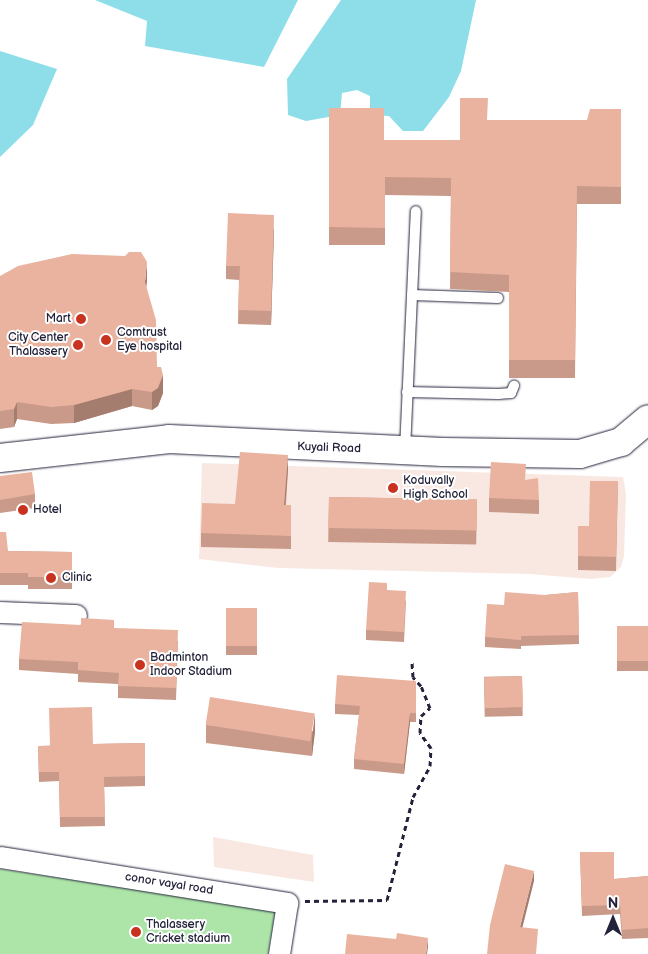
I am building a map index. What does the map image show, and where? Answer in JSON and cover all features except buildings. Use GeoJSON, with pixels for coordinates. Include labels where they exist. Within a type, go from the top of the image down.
{"type":"FeatureCollection","features":[{"type":"Feature","properties":{"kind":"main road","name":"Kuyali Road"},"geometry":{"type":"LineString","coordinates":[[0,458],[168,439],[405,451],[580,454],[605,450],[644,431]]}},
{"type":"Feature","properties":{"kind":"street"},"geometry":{"type":"LineString","coordinates":[[0,612],[76,615]]}},
{"type":"Feature","properties":{"kind":"street","name":"conor vayal road"},"geometry":{"type":"LineString","coordinates":[[0,857],[287,903]]}},
{"type":"Feature","properties":{"kind":"street"},"geometry":{"type":"LineString","coordinates":[[278,954],[287,903]]}},
{"type":"Feature","properties":{"kind":"lane"},"geometry":{"type":"LineString","coordinates":[[405,451],[416,211]]}},
{"type":"Feature","properties":{"kind":"lane"},"geometry":{"type":"LineString","coordinates":[[412,295],[498,298]]}},
{"type":"Feature","properties":{"kind":"lane"},"geometry":{"type":"LineString","coordinates":[[408,392],[498,394],[511,393],[514,386]]}},
{"type":"Feature","properties":{"kind":"path"},"geometry":{"type":"LineString","coordinates":[[287,903],[339,898],[387,900],[413,797],[430,766],[431,748],[420,733],[421,716],[430,708],[421,686],[413,677],[412,662]]}},
{"type":"Feature","properties":{"kind":"shaded area"},"geometry":{"type":"Polygon","coordinates":[[[202,463],[623,477],[626,494],[624,556],[621,567],[610,577],[591,579],[530,574],[279,568],[199,559],[202,463]]]}},
{"type":"Feature","properties":{"kind":"shaded area"},"geometry":{"type":"Polygon","coordinates":[[[213,837],[313,855],[314,882],[214,867],[213,837]]]}},
{"type":"Feature","properties":{"kind":"green space","name":"Thalassery Cricket stadium"},"geometry":{"type":"Polygon","coordinates":[[[0,869],[276,910],[268,954],[0,954],[0,869]]]}},
{"type":"Feature","properties":{"kind":"water"},"geometry":{"type":"Polygon","coordinates":[[[95,0],[298,0],[264,67],[145,46],[147,21],[95,0]]]}},
{"type":"Feature","properties":{"kind":"water"},"geometry":{"type":"Polygon","coordinates":[[[341,0],[476,0],[461,71],[449,97],[423,131],[403,131],[389,116],[370,115],[370,96],[357,90],[342,93],[340,115],[306,121],[288,115],[287,79],[341,0]]]}},
{"type":"Feature","properties":{"kind":"water"},"geometry":{"type":"Polygon","coordinates":[[[0,51],[57,69],[33,125],[0,157],[0,51]]]}},
{"type":"Feature","properties":{"kind":"place","name":"Mart"},"geometry":{"type":"Point","coordinates":[81,319]}},
{"type":"Feature","properties":{"kind":"place","name":"Comtrust Eye hospital"},"geometry":{"type":"Point","coordinates":[106,340]}},
{"type":"Feature","properties":{"kind":"place","name":"City Center Thalassery"},"geometry":{"type":"Point","coordinates":[78,345]}},
{"type":"Feature","properties":{"kind":"place","name":"Koduvally High School"},"geometry":{"type":"Point","coordinates":[393,488]}},
{"type":"Feature","properties":{"kind":"place","name":"Hotel"},"geometry":{"type":"Point","coordinates":[23,510]}},
{"type":"Feature","properties":{"kind":"place","name":"Clinic"},"geometry":{"type":"Point","coordinates":[51,578]}},
{"type":"Feature","properties":{"kind":"place","name":"Badminton Indoor Stadium"},"geometry":{"type":"Point","coordinates":[140,665]}},
{"type":"Feature","properties":{"kind":"place","name":"Thalassery Cricket stadium"},"geometry":{"type":"Point","coordinates":[136,932]}}]}
